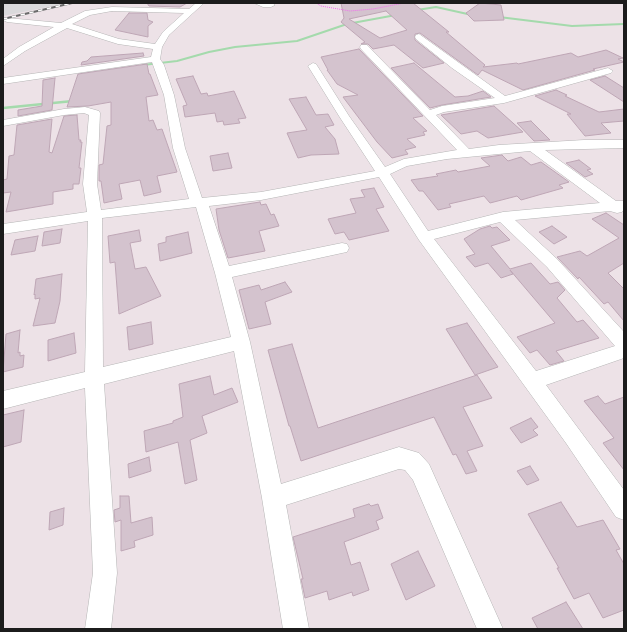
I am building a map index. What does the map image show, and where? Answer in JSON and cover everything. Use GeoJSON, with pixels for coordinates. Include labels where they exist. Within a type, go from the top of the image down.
{"type":"FeatureCollection","features":[{"type":"Feature","properties":{"kind":"street"},"geometry":{"type":"LineString","coordinates":[[200,3],[166,34],[158,46],[157,62],[169,95],[179,148],[223,273],[241,342],[273,498],[296,629]]}},
{"type":"Feature","properties":{"kind":"street"},"geometry":{"type":"LineString","coordinates":[[258,3],[262,5],[271,5]]}},
{"type":"Feature","properties":{"kind":"street"},"geometry":{"type":"LineString","coordinates":[[3,63],[22,49],[78,17],[104,10],[191,12]]}},
{"type":"Feature","properties":{"kind":"street"},"geometry":{"type":"LineString","coordinates":[[7,20],[65,25],[118,41],[158,46]]}},
{"type":"Feature","properties":{"kind":"street"},"geometry":{"type":"LineString","coordinates":[[419,37],[455,66],[504,100]]}},
{"type":"Feature","properties":{"kind":"street"},"geometry":{"type":"LineString","coordinates":[[364,47],[466,153]]}},
{"type":"Feature","properties":{"kind":"street"},"geometry":{"type":"LineString","coordinates":[[3,81],[157,62]]}},
{"type":"Feature","properties":{"kind":"street"},"geometry":{"type":"LineString","coordinates":[[313,66],[344,116],[424,237],[573,436],[624,509]]}},
{"type":"Feature","properties":{"kind":"street"},"geometry":{"type":"LineString","coordinates":[[428,114],[442,109],[504,100],[608,71]]}},
{"type":"Feature","properties":{"kind":"street"},"geometry":{"type":"LineString","coordinates":[[3,123],[64,112],[85,110],[95,113],[90,184],[95,216],[94,379],[105,573],[98,629]]}},
{"type":"Feature","properties":{"kind":"street"},"geometry":{"type":"LineString","coordinates":[[3,229],[135,209],[261,196],[383,173],[404,163],[466,153],[584,144],[624,144]]}},
{"type":"Feature","properties":{"kind":"street"},"geometry":{"type":"LineString","coordinates":[[533,147],[620,208]]}},
{"type":"Feature","properties":{"kind":"street"},"geometry":{"type":"LineString","coordinates":[[424,237],[503,217],[620,208]]}},
{"type":"Feature","properties":{"kind":"street"},"geometry":{"type":"LineString","coordinates":[[503,217],[552,263],[624,344]]}},
{"type":"Feature","properties":{"kind":"street"},"geometry":{"type":"LineString","coordinates":[[223,273],[342,248]]}},
{"type":"Feature","properties":{"kind":"street"},"geometry":{"type":"LineString","coordinates":[[3,400],[241,342]]}},
{"type":"Feature","properties":{"kind":"street"},"geometry":{"type":"LineString","coordinates":[[532,381],[624,350]]}},
{"type":"Feature","properties":{"kind":"street"},"geometry":{"type":"LineString","coordinates":[[273,498],[399,458],[411,460],[421,472],[490,629]]}},
{"type":"Feature","properties":{"kind":"path"},"geometry":{"type":"LineString","coordinates":[[316,3],[327,7],[350,11],[373,9],[404,3]]}},
{"type":"Feature","properties":{"kind":"shaded area"},"geometry":{"type":"Polygon","coordinates":[[[3,3],[68,3],[3,16],[3,3]]]}},
{"type":"Feature","properties":{"kind":"building"},"geometry":{"type":"Polygon","coordinates":[[[147,3],[187,3],[180,7],[149,6],[147,3]]]}},
{"type":"Feature","properties":{"kind":"building"},"geometry":{"type":"Polygon","coordinates":[[[341,3],[413,3],[449,32],[446,32],[485,65],[483,67],[518,64],[571,53],[578,57],[606,50],[623,58],[618,59],[624,62],[593,69],[595,70],[523,90],[482,70],[478,75],[420,33],[415,34],[415,40],[444,63],[423,68],[394,45],[373,49],[368,44],[361,44],[365,42],[341,22],[344,18],[341,3]],[[386,11],[349,19],[380,38],[407,30],[386,11]]]}},
{"type":"Feature","properties":{"kind":"building"},"geometry":{"type":"Polygon","coordinates":[[[480,3],[501,5],[504,20],[474,21],[466,13],[480,3]]]}},
{"type":"Feature","properties":{"kind":"building"},"geometry":{"type":"Polygon","coordinates":[[[129,13],[147,13],[148,20],[153,22],[148,26],[148,37],[115,30],[129,13]]]}},
{"type":"Feature","properties":{"kind":"building"},"geometry":{"type":"Polygon","coordinates":[[[359,49],[423,116],[413,118],[427,131],[423,132],[425,135],[407,139],[416,147],[405,150],[408,154],[392,158],[377,142],[343,97],[358,95],[337,84],[327,70],[321,57],[359,49]]]}},
{"type":"Feature","properties":{"kind":"building"},"geometry":{"type":"Polygon","coordinates":[[[143,53],[144,56],[81,65],[82,62],[87,61],[91,57],[143,53]]]}},
{"type":"Feature","properties":{"kind":"building"},"geometry":{"type":"Polygon","coordinates":[[[414,63],[455,97],[468,96],[483,91],[491,97],[430,108],[391,68],[414,63]]]}},
{"type":"Feature","properties":{"kind":"building"},"geometry":{"type":"Polygon","coordinates":[[[147,64],[149,74],[158,95],[146,97],[149,121],[153,120],[157,130],[162,129],[177,172],[157,176],[161,192],[144,196],[140,180],[119,184],[122,199],[104,203],[101,181],[99,181],[99,165],[103,164],[107,126],[111,125],[111,102],[88,106],[67,107],[78,74],[147,64]]]}},
{"type":"Feature","properties":{"kind":"building"},"geometry":{"type":"Polygon","coordinates":[[[193,76],[201,94],[207,93],[208,96],[234,91],[246,118],[238,119],[240,123],[224,125],[223,121],[217,122],[215,113],[185,117],[183,106],[187,105],[176,79],[193,76]]]}},
{"type":"Feature","properties":{"kind":"building"},"geometry":{"type":"Polygon","coordinates":[[[605,76],[624,88],[624,102],[590,80],[605,76]]]}},
{"type":"Feature","properties":{"kind":"building"},"geometry":{"type":"Polygon","coordinates":[[[55,78],[52,110],[18,116],[18,110],[42,106],[43,80],[55,78]]]}},
{"type":"Feature","properties":{"kind":"building"},"geometry":{"type":"Polygon","coordinates":[[[556,90],[567,95],[565,96],[599,112],[624,109],[624,121],[601,123],[611,133],[585,136],[567,114],[571,114],[535,96],[556,90]]]}},
{"type":"Feature","properties":{"kind":"building"},"geometry":{"type":"Polygon","coordinates":[[[306,97],[316,115],[328,114],[334,125],[325,127],[335,139],[339,154],[311,155],[298,158],[287,133],[307,130],[289,99],[306,97]]]}},
{"type":"Feature","properties":{"kind":"building"},"geometry":{"type":"Polygon","coordinates":[[[494,106],[523,132],[488,138],[477,131],[461,134],[441,115],[494,106]]]}},
{"type":"Feature","properties":{"kind":"building"},"geometry":{"type":"Polygon","coordinates":[[[77,115],[79,140],[82,142],[79,184],[73,184],[73,189],[53,192],[53,204],[6,212],[11,192],[3,193],[3,180],[7,179],[9,156],[14,155],[17,125],[52,119],[49,152],[52,153],[64,116],[77,115]]]}},
{"type":"Feature","properties":{"kind":"building"},"geometry":{"type":"Polygon","coordinates":[[[531,121],[550,140],[534,141],[517,123],[531,121]]]}},
{"type":"Feature","properties":{"kind":"building"},"geometry":{"type":"Polygon","coordinates":[[[228,153],[232,168],[213,171],[210,156],[228,153]]]}},
{"type":"Feature","properties":{"kind":"building"},"geometry":{"type":"Polygon","coordinates":[[[502,155],[508,161],[521,157],[531,165],[541,162],[569,182],[559,185],[563,188],[521,200],[517,196],[490,203],[484,196],[449,204],[451,207],[438,210],[423,191],[419,191],[411,180],[438,176],[436,174],[456,170],[458,172],[490,166],[481,158],[502,155]]]}},
{"type":"Feature","properties":{"kind":"building"},"geometry":{"type":"Polygon","coordinates":[[[579,160],[591,169],[587,170],[593,174],[585,177],[566,163],[579,160]]]}},
{"type":"Feature","properties":{"kind":"building"},"geometry":{"type":"Polygon","coordinates":[[[374,188],[384,207],[376,209],[389,231],[349,240],[344,232],[335,234],[328,219],[356,213],[350,199],[365,197],[361,190],[374,188]]]}},
{"type":"Feature","properties":{"kind":"building"},"geometry":{"type":"Polygon","coordinates":[[[260,202],[261,205],[266,204],[271,215],[274,214],[279,226],[259,231],[265,251],[228,258],[219,230],[216,209],[260,202]]]}},
{"type":"Feature","properties":{"kind":"building"},"geometry":{"type":"Polygon","coordinates":[[[606,213],[624,225],[624,263],[608,273],[624,289],[624,321],[608,302],[604,304],[579,277],[578,279],[557,257],[580,251],[587,256],[619,238],[592,219],[606,213]]]}},
{"type":"Feature","properties":{"kind":"building"},"geometry":{"type":"Polygon","coordinates":[[[490,226],[492,228],[497,227],[510,240],[491,246],[510,269],[531,263],[550,284],[558,282],[565,290],[557,298],[577,322],[583,320],[599,338],[556,351],[564,361],[550,365],[537,350],[530,353],[517,337],[555,323],[510,270],[513,274],[501,278],[488,263],[475,267],[466,257],[475,254],[464,239],[480,229],[490,226]]]}},
{"type":"Feature","properties":{"kind":"building"},"geometry":{"type":"Polygon","coordinates":[[[552,226],[567,237],[554,244],[539,232],[552,226]]]}},
{"type":"Feature","properties":{"kind":"building"},"geometry":{"type":"Polygon","coordinates":[[[62,229],[60,243],[42,246],[44,232],[62,229]]]}},
{"type":"Feature","properties":{"kind":"building"},"geometry":{"type":"Polygon","coordinates":[[[139,230],[141,241],[130,243],[135,269],[146,267],[161,296],[119,314],[115,262],[110,263],[108,236],[139,230]]]}},
{"type":"Feature","properties":{"kind":"building"},"geometry":{"type":"Polygon","coordinates":[[[188,232],[192,253],[160,261],[158,244],[166,242],[166,237],[188,232]]]}},
{"type":"Feature","properties":{"kind":"building"},"geometry":{"type":"Polygon","coordinates":[[[38,236],[35,251],[11,255],[15,240],[38,236]]]}},
{"type":"Feature","properties":{"kind":"building"},"geometry":{"type":"Polygon","coordinates":[[[62,274],[60,301],[55,323],[33,326],[40,298],[35,299],[35,294],[34,295],[36,279],[62,274]]]}},
{"type":"Feature","properties":{"kind":"building"},"geometry":{"type":"Polygon","coordinates":[[[285,282],[292,292],[265,302],[271,324],[249,329],[239,290],[259,285],[261,290],[285,282]]]}},
{"type":"Feature","properties":{"kind":"building"},"geometry":{"type":"Polygon","coordinates":[[[151,322],[153,344],[129,350],[127,327],[151,322]]]}},
{"type":"Feature","properties":{"kind":"building"},"geometry":{"type":"Polygon","coordinates":[[[467,323],[498,367],[475,375],[446,329],[467,323]]]}},
{"type":"Feature","properties":{"kind":"building"},"geometry":{"type":"Polygon","coordinates":[[[20,330],[18,353],[20,352],[20,356],[24,355],[23,367],[3,372],[6,334],[20,330]]]}},
{"type":"Feature","properties":{"kind":"building"},"geometry":{"type":"Polygon","coordinates":[[[74,333],[76,353],[48,361],[48,340],[74,333]]]}},
{"type":"Feature","properties":{"kind":"building"},"geometry":{"type":"Polygon","coordinates":[[[292,344],[318,428],[477,375],[492,398],[463,407],[483,446],[467,451],[477,471],[466,474],[456,454],[453,455],[434,417],[301,461],[289,426],[268,350],[292,344]]]}},
{"type":"Feature","properties":{"kind":"building"},"geometry":{"type":"Polygon","coordinates":[[[210,376],[214,395],[232,388],[238,402],[202,416],[207,433],[190,440],[197,480],[185,484],[178,442],[146,452],[144,431],[173,423],[173,421],[183,417],[179,384],[210,376]]]}},
{"type":"Feature","properties":{"kind":"building"},"geometry":{"type":"Polygon","coordinates":[[[598,396],[605,404],[624,397],[624,470],[603,443],[614,438],[584,401],[598,396]]]}},
{"type":"Feature","properties":{"kind":"building"},"geometry":{"type":"Polygon","coordinates":[[[24,410],[21,442],[3,447],[3,415],[24,410]]]}},
{"type":"Feature","properties":{"kind":"building"},"geometry":{"type":"Polygon","coordinates":[[[531,418],[538,427],[533,430],[538,435],[521,443],[510,428],[531,418]]]}},
{"type":"Feature","properties":{"kind":"building"},"geometry":{"type":"Polygon","coordinates":[[[149,457],[151,471],[129,478],[128,464],[149,457]]]}},
{"type":"Feature","properties":{"kind":"building"},"geometry":{"type":"Polygon","coordinates":[[[530,466],[539,480],[527,485],[517,471],[530,466]]]}},
{"type":"Feature","properties":{"kind":"building"},"geometry":{"type":"Polygon","coordinates":[[[120,496],[129,496],[131,523],[152,517],[153,535],[134,541],[135,547],[121,551],[121,520],[115,522],[114,510],[120,508],[120,496]]]}},
{"type":"Feature","properties":{"kind":"building"},"geometry":{"type":"Polygon","coordinates":[[[561,502],[577,527],[603,520],[620,549],[616,550],[624,564],[624,610],[603,618],[589,593],[574,599],[557,568],[559,568],[528,514],[561,502]]]}},
{"type":"Feature","properties":{"kind":"building"},"geometry":{"type":"Polygon","coordinates":[[[369,504],[371,506],[378,504],[383,518],[376,521],[379,529],[344,542],[351,565],[360,562],[369,590],[353,596],[352,592],[329,600],[327,591],[305,598],[301,579],[303,579],[293,537],[355,517],[353,509],[369,504]]]}},
{"type":"Feature","properties":{"kind":"building"},"geometry":{"type":"Polygon","coordinates":[[[64,508],[63,525],[49,530],[50,512],[64,508]]]}},
{"type":"Feature","properties":{"kind":"building"},"geometry":{"type":"Polygon","coordinates":[[[418,551],[435,586],[406,600],[391,564],[418,551]]]}},
{"type":"Feature","properties":{"kind":"building"},"geometry":{"type":"Polygon","coordinates":[[[566,602],[583,629],[538,629],[532,618],[566,602]]]}},
{"type":"Feature","properties":{"kind":"waterway"},"geometry":{"type":"LineString","coordinates":[[417,10],[436,7],[472,15]]}},
{"type":"Feature","properties":{"kind":"waterway"},"geometry":{"type":"LineString","coordinates":[[143,65],[177,61],[209,52],[235,47],[297,41],[347,24],[396,15]]}},
{"type":"Feature","properties":{"kind":"waterway"},"geometry":{"type":"LineString","coordinates":[[499,17],[572,26],[624,24]]}},
{"type":"Feature","properties":{"kind":"waterway"},"geometry":{"type":"LineString","coordinates":[[3,108],[73,101]]}},
{"type":"Feature","properties":{"kind":"railway"},"geometry":{"type":"LineString","coordinates":[[3,19],[72,3]]}}]}
